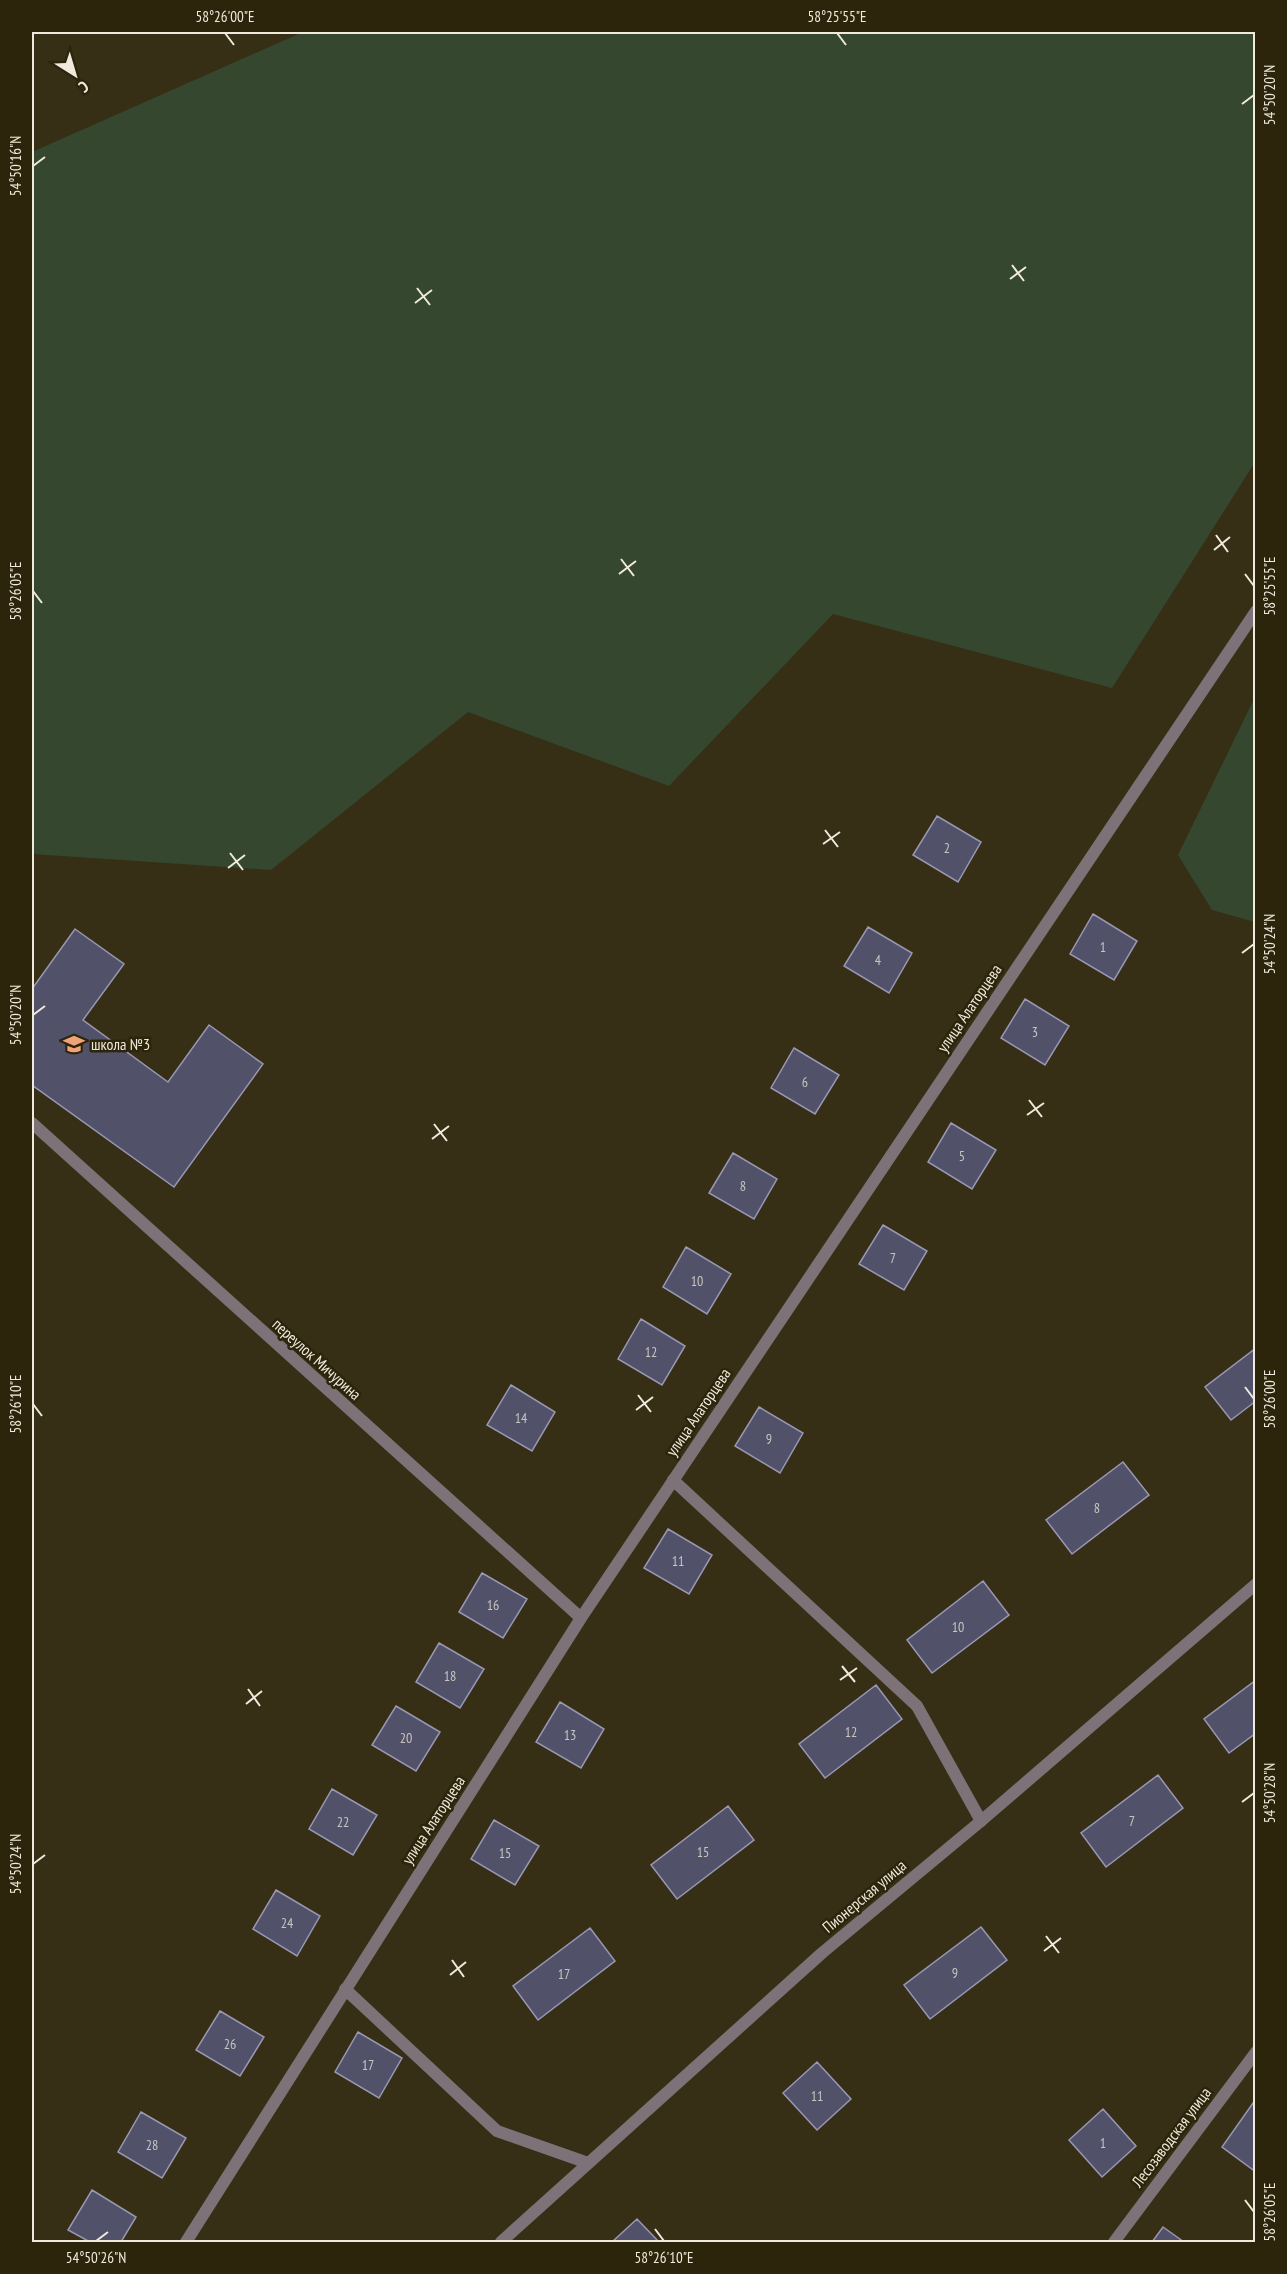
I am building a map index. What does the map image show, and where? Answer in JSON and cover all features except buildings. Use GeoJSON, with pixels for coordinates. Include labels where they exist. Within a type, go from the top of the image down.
{"type":"FeatureCollection","features":[{"type":"Feature","properties":{"kind":"street","name":"улица Алаторцева"},"geometry":{"type":"LineString","coordinates":[[186,2242],[581,1618],[1256,611]]}},
{"type":"Feature","properties":{"kind":"street","name":"переулок Мичурина"},"geometry":{"type":"LineString","coordinates":[[32,1123],[581,1618]]}},
{"type":"Feature","properties":{"kind":"street"},"geometry":{"type":"LineString","coordinates":[[673,1480],[917,1706],[981,1821]]}},
{"type":"Feature","properties":{"kind":"street","name":"Пионерская улица"},"geometry":{"type":"LineString","coordinates":[[501,2242],[822,1953],[981,1821],[1256,1584]]}},
{"type":"Feature","properties":{"kind":"street"},"geometry":{"type":"LineString","coordinates":[[345,1989],[497,2131],[588,2163]]}},
{"type":"Feature","properties":{"kind":"street","name":"Лесозаводская улица"},"geometry":{"type":"LineString","coordinates":[[1114,2242],[1256,2052]]}},
{"type":"Feature","properties":{"kind":"green space"},"geometry":{"type":"Polygon","coordinates":[[[303,32],[1255,32],[1255,462],[1112,688],[833,614],[669,786],[468,712],[271,870],[32,854],[32,152],[303,32]]]}},
{"type":"Feature","properties":{"kind":"green space"},"geometry":{"type":"Polygon","coordinates":[[[1255,697],[1255,922],[1212,910],[1178,855],[1255,697]]]}},
{"type":"Feature","properties":{"kind":"place","name":"школа №3"},"geometry":{"type":"Point","coordinates":[74,1044]}}]}
